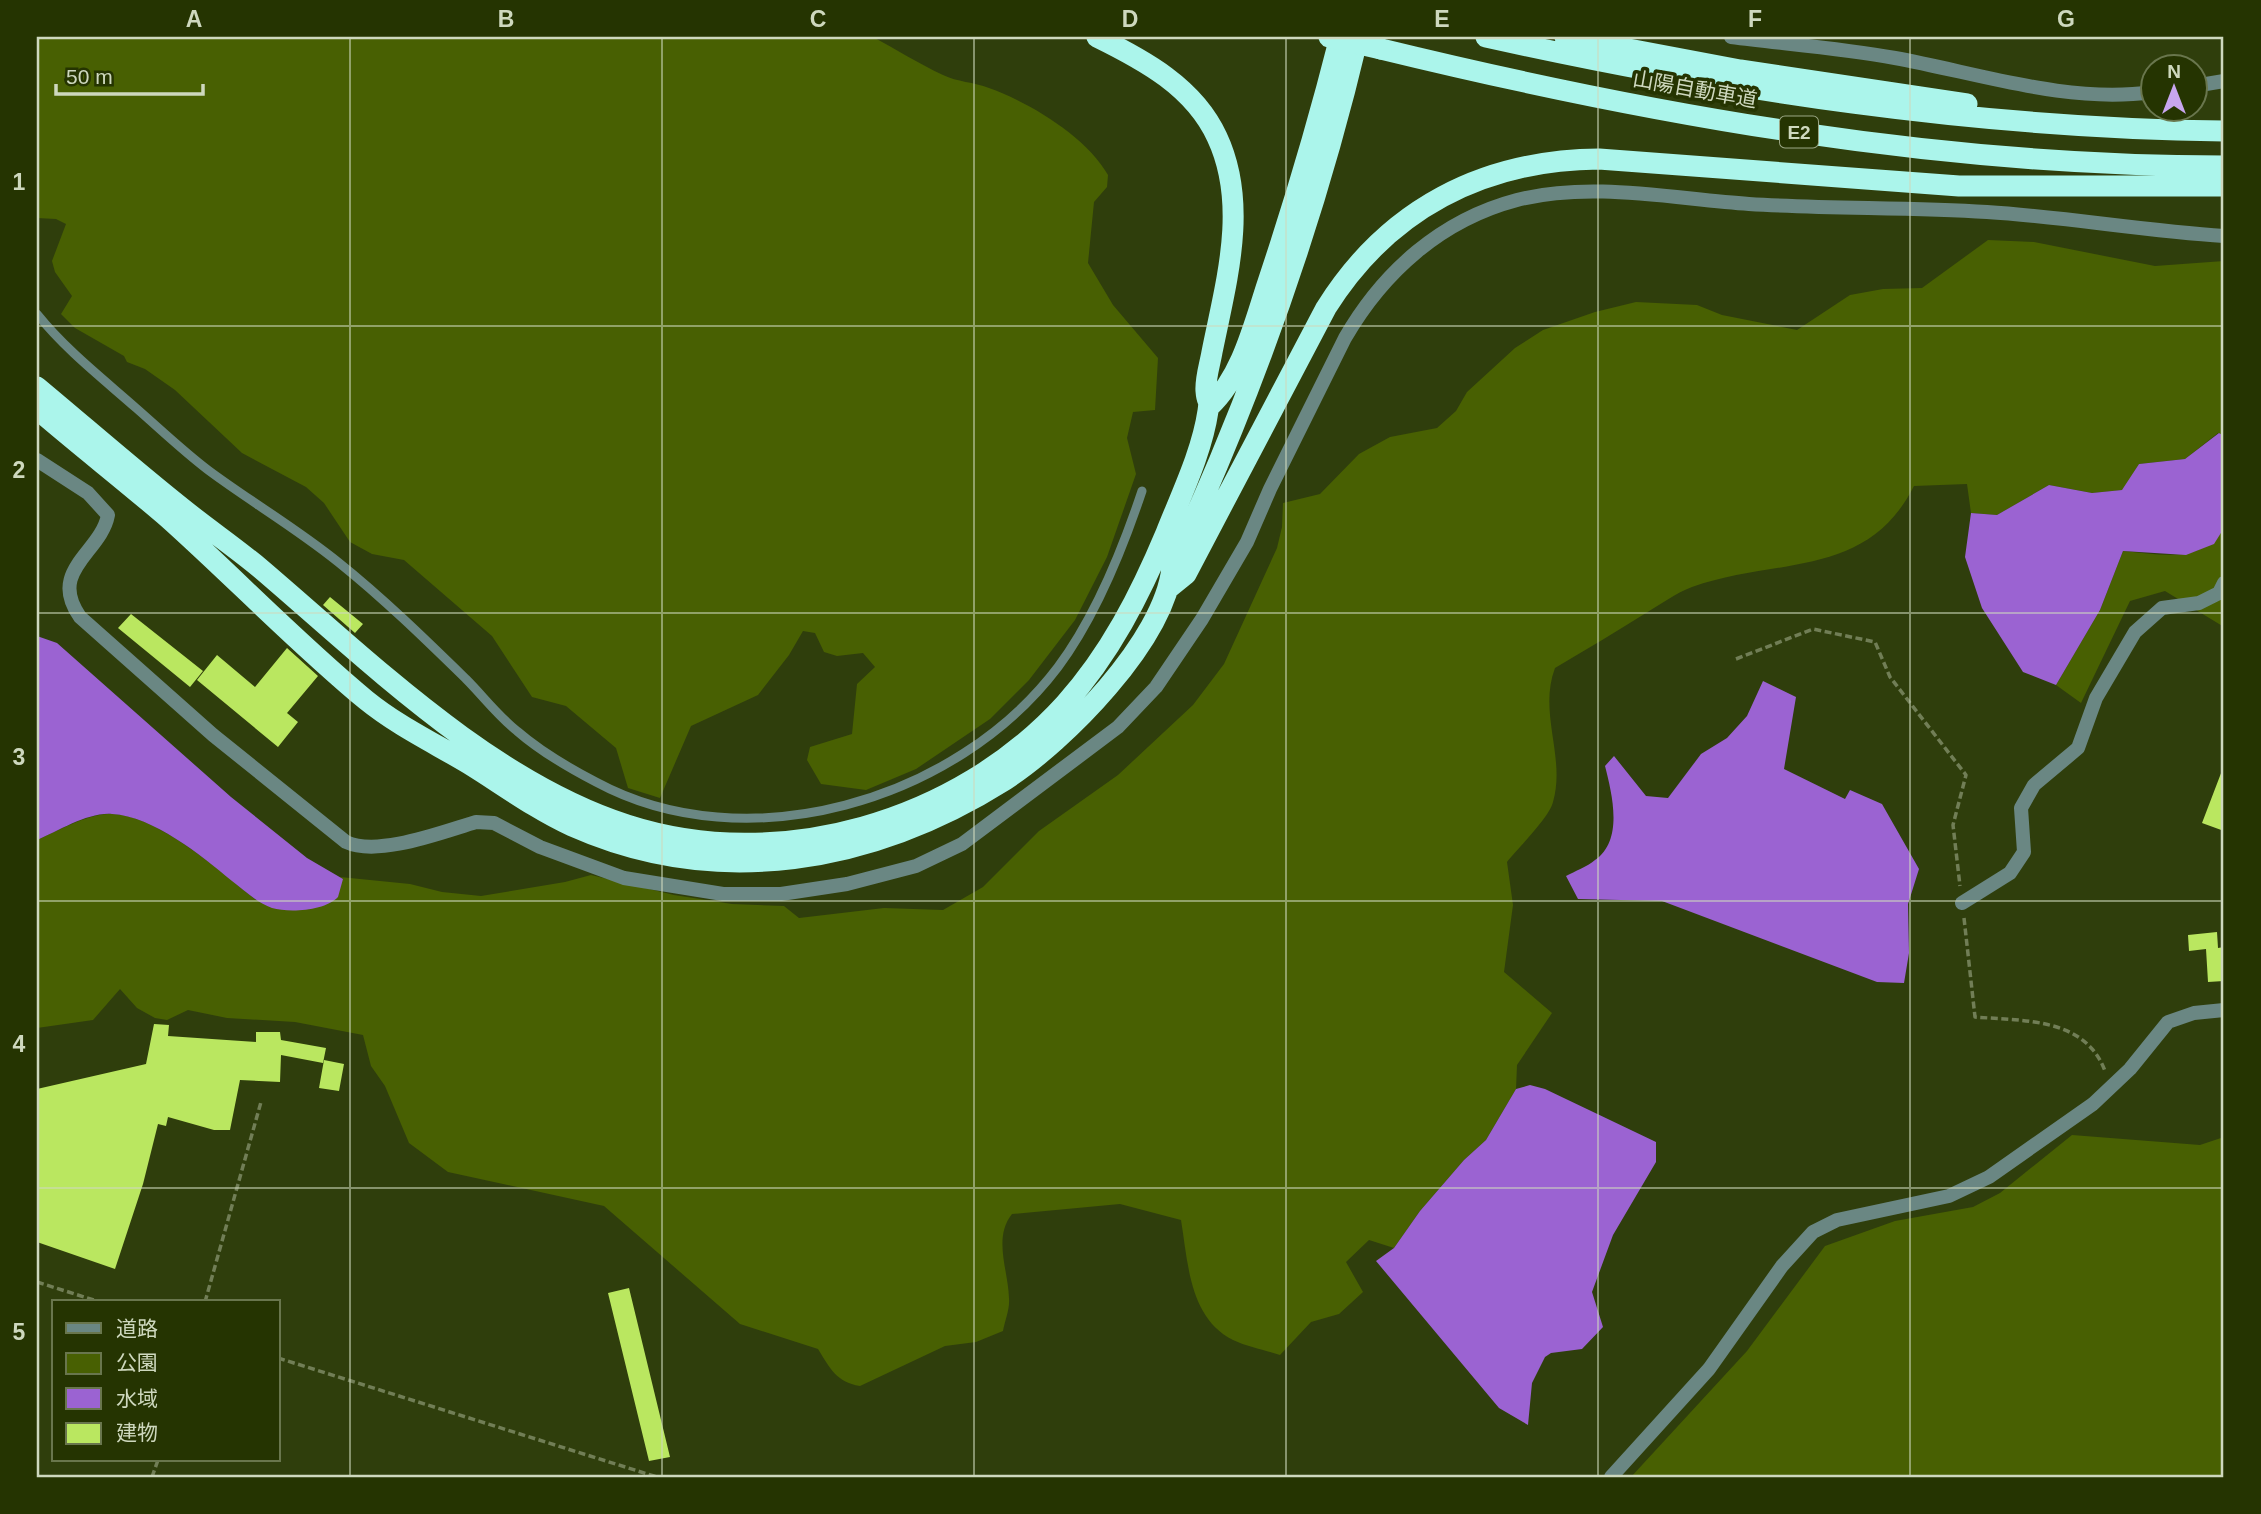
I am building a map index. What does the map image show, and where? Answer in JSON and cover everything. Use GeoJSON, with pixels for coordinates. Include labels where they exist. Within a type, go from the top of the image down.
{"type":"FeatureCollection","features":[{"type":"Feature","properties":{"kind":"highway"},"geometry":{"type":"LineString","coordinates":[[1097,37],[1155,69],[1190,97],[1214,130],[1227,163],[1233,231],[1207,381],[1210,406]]}},
{"type":"Feature","properties":{"kind":"highway","name":"山陽自動車道"},"geometry":{"type":"LineString","coordinates":[[1329,37],[1631,103],[1840,138],[2038,159],[2224,166]]}},
{"type":"Feature","properties":{"kind":"highway"},"geometry":{"type":"LineString","coordinates":[[37,387],[482,751],[522,778],[580,808],[633,827],[673,837],[733,843],[813,838],[892,817],[966,784],[1029,738],[1078,687],[1128,614],[1171,521],[1210,406],[1228,385],[1261,302],[1306,161],[1340,37]]}},
{"type":"Feature","properties":{"kind":"highway"},"geometry":{"type":"LineString","coordinates":[[1170,587],[1172,568],[1241,406],[1297,252],[1358,37]]}},
{"type":"Feature","properties":{"kind":"highway","name":"山陽自動車道"},"geometry":{"type":"LineString","coordinates":[[1486,37],[1673,75],[1904,111],[2052,124],[2224,131]]}},
{"type":"Feature","properties":{"kind":"highway"},"geometry":{"type":"LineString","coordinates":[[1565,37],[1740,70],[1966,104],[2052,124]]}},
{"type":"Feature","properties":{"kind":"highway"},"geometry":{"type":"LineString","coordinates":[[37,409],[169,519],[291,636],[383,714],[511,793],[573,826],[618,842],[677,856],[769,860],[832,853],[886,840],[959,808],[1026,765],[1081,717],[1127,662],[1170,587],[1186,574],[1326,308],[1350,273],[1407,217],[1470,183],[1541,164],[1599,159],[1947,186],[2080,189],[2224,186]]}},
{"type":"Feature","properties":{"kind":"street"},"geometry":{"type":"LineString","coordinates":[[1731,37],[1871,54],[2047,88],[2116,95],[2138,93]]}},
{"type":"Feature","properties":{"kind":"street"},"geometry":{"type":"LineString","coordinates":[[37,460],[88,493],[108,515],[72,574],[70,592],[80,617],[213,735],[346,842],[358,847],[377,847],[488,821],[570,859],[639,882],[723,894],[797,893],[896,873],[962,844],[1118,727],[1170,669],[1228,577],[1345,338],[1365,306],[1394,271],[1412,256],[1452,227],[1480,213],[1532,197],[1608,193],[1832,209],[1990,212],[2224,236]]}},
{"type":"Feature","properties":{"kind":"street"},"geometry":{"type":"LineString","coordinates":[[1962,903],[2010,873],[2024,852],[2021,808],[2034,785],[2078,748],[2096,698],[2135,632],[2162,608],[2199,603],[2219,593],[2224,583]]}},
{"type":"Feature","properties":{"kind":"street"},"geometry":{"type":"LineString","coordinates":[[1612,1477],[1709,1369],[1782,1266],[1813,1232],[1837,1220],[1949,1196],[1989,1177],[2093,1104],[2168,1022],[2194,1013],[2224,1010]]}},
{"type":"Feature","properties":{"kind":"lane"},"geometry":{"type":"LineString","coordinates":[[37,314],[72,353],[206,468],[302,533],[358,577],[438,651],[516,731],[596,782],[672,813],[741,818],[828,809],[909,783],[975,745],[1021,708],[1064,658],[1106,582],[1142,491]]}},
{"type":"Feature","properties":{"kind":"path"},"geometry":{"type":"LineString","coordinates":[[1736,659],[1813,629],[1875,642],[1890,677],[1966,775],[1953,825],[1975,1017],[2046,1022],[2066,1030],[2091,1046],[2103,1067],[2110,1088]]}},
{"type":"Feature","properties":{"kind":"path"},"geometry":{"type":"LineString","coordinates":[[206,1300],[261,1102]]}},
{"type":"Feature","properties":{"kind":"path"},"geometry":{"type":"LineString","coordinates":[[37,1282],[94,1300]]}},
{"type":"Feature","properties":{"kind":"path"},"geometry":{"type":"LineString","coordinates":[[280,1359],[657,1477]]}},
{"type":"Feature","properties":{"kind":"green space"},"geometry":{"type":"Polygon","coordinates":[[[37,37],[873,37],[943,75],[989,88],[1022,102],[1072,134],[1108,175],[1107,187],[1094,202],[1088,263],[1113,305],[1158,358],[1155,410],[1133,412],[1127,438],[1136,474],[1107,557],[1075,620],[1029,680],[990,719],[916,769],[866,790],[821,784],[807,760],[810,747],[852,734],[857,684],[875,667],[863,653],[837,656],[824,652],[815,633],[803,631],[789,655],[758,695],[691,726],[660,798],[628,788],[616,748],[566,706],[532,697],[492,636],[404,560],[372,554],[350,542],[324,503],[306,487],[242,453],[175,390],[75,328],[61,314],[72,296],[55,272],[52,261],[66,224],[56,219],[37,218],[37,37]]]}},
{"type":"Feature","properties":{"kind":"green space"},"geometry":{"type":"Polygon","coordinates":[[[1988,240],[2034,242],[2155,266],[2224,261],[2224,436],[2218,433],[2185,459],[2139,464],[2123,490],[2092,493],[2049,485],[1997,515],[1971,513],[1967,484],[1914,486],[1894,516],[1871,537],[1846,551],[1817,560],[1692,587],[1555,668],[1549,702],[1556,785],[1553,802],[1546,816],[1507,862],[1513,905],[1504,972],[1552,1013],[1517,1065],[1516,1089],[1486,1140],[1464,1160],[1420,1211],[1394,1248],[1369,1240],[1346,1262],[1363,1292],[1339,1314],[1311,1322],[1280,1355],[1233,1340],[1207,1318],[1193,1288],[1181,1220],[1120,1204],[1012,1214],[1006,1223],[1002,1243],[1009,1302],[1003,1331],[976,1342],[945,1346],[860,1386],[852,1384],[834,1373],[818,1349],[740,1324],[604,1206],[448,1172],[409,1143],[385,1086],[371,1066],[363,1035],[295,1022],[227,1018],[188,1010],[167,1020],[155,1018],[137,1008],[120,989],[93,1020],[37,1028],[37,840],[99,815],[126,816],[166,833],[207,860],[256,900],[343,879],[340,877],[410,884],[442,892],[481,896],[591,875],[674,895],[732,904],[784,906],[799,918],[884,908],[943,910],[983,887],[1039,831],[1118,775],[1193,705],[1224,664],[1277,548],[1282,527],[1283,503],[1320,494],[1359,454],[1390,437],[1437,428],[1456,411],[1467,392],[1515,348],[1543,330],[1595,312],[1636,302],[1697,305],[1722,315],[1797,330],[1850,295],[1883,289],[1922,288],[1988,240]]]}},
{"type":"Feature","properties":{"kind":"green space"},"geometry":{"type":"Polygon","coordinates":[[[2224,528],[2224,627],[2165,591],[2130,601],[2081,703],[2056,685],[2100,610],[2123,551],[2166,555],[2191,552],[2214,540],[2224,528]]]}},
{"type":"Feature","properties":{"kind":"green space"},"geometry":{"type":"Polygon","coordinates":[[[2072,1135],[2200,1145],[2224,1137],[2224,1477],[1631,1477],[1747,1351],[1825,1246],[1895,1221],[1973,1207],[2000,1193],[2072,1135]]]}},
{"type":"Feature","properties":{"kind":"water"},"geometry":{"type":"Polygon","coordinates":[[[2219,433],[2224,436],[2224,528],[2214,544],[2186,555],[2123,551],[2100,610],[2056,685],[2023,672],[1982,608],[1965,557],[1971,513],[1997,515],[2049,485],[2092,493],[2122,490],[2139,464],[2185,459],[2219,433]]]}},
{"type":"Feature","properties":{"kind":"water"},"geometry":{"type":"Polygon","coordinates":[[[37,636],[57,643],[231,797],[307,858],[343,879],[338,897],[325,905],[306,910],[272,908],[251,896],[176,839],[160,829],[128,816],[93,816],[37,840],[37,636]]]}},
{"type":"Feature","properties":{"kind":"water"},"geometry":{"type":"Polygon","coordinates":[[[1763,681],[1796,697],[1784,769],[1845,799],[1850,790],[1882,804],[1919,869],[1908,904],[1909,953],[1904,983],[1877,982],[1662,901],[1578,899],[1566,876],[1595,860],[1610,841],[1614,816],[1605,766],[1614,756],[1646,796],[1668,798],[1701,754],[1727,738],[1747,716],[1763,681]]]}},
{"type":"Feature","properties":{"kind":"water"},"geometry":{"type":"Polygon","coordinates":[[[1530,1085],[1545,1089],[1656,1142],[1656,1162],[1613,1235],[1592,1292],[1603,1327],[1582,1349],[1551,1353],[1545,1357],[1532,1383],[1528,1425],[1499,1408],[1376,1261],[1394,1248],[1420,1211],[1464,1160],[1486,1140],[1516,1089],[1530,1085]]]}},
{"type":"Feature","properties":{"kind":"building"},"geometry":{"type":"Polygon","coordinates":[[[330,597],[363,624],[355,633],[323,605],[330,597]]]}},
{"type":"Feature","properties":{"kind":"building"},"geometry":{"type":"Polygon","coordinates":[[[131,614],[203,671],[190,687],[118,628],[131,614]]]}},
{"type":"Feature","properties":{"kind":"building"},"geometry":{"type":"Polygon","coordinates":[[[287,648],[318,676],[287,713],[298,722],[278,747],[197,680],[217,655],[255,687],[287,648]]]}},
{"type":"Feature","properties":{"kind":"building"},"geometry":{"type":"Polygon","coordinates":[[[2224,768],[2224,831],[2202,823],[2224,768]]]}},
{"type":"Feature","properties":{"kind":"building"},"geometry":{"type":"Polygon","coordinates":[[[2217,932],[2218,948],[2224,947],[2224,981],[2208,982],[2206,949],[2189,951],[2188,935],[2217,932]]]}},
{"type":"Feature","properties":{"kind":"building"},"geometry":{"type":"Polygon","coordinates":[[[154,1024],[169,1025],[168,1036],[256,1042],[256,1032],[280,1032],[281,1040],[326,1048],[323,1063],[281,1055],[280,1082],[240,1080],[230,1130],[214,1130],[168,1117],[166,1126],[158,1124],[143,1184],[115,1269],[37,1242],[37,1089],[146,1064],[154,1024]]]}},
{"type":"Feature","properties":{"kind":"building"},"geometry":{"type":"Polygon","coordinates":[[[324,1060],[344,1064],[339,1091],[319,1088],[324,1060]]]}},
{"type":"Feature","properties":{"kind":"building"},"geometry":{"type":"Polygon","coordinates":[[[629,1288],[670,1457],[649,1461],[608,1293],[629,1288]]]}}]}
